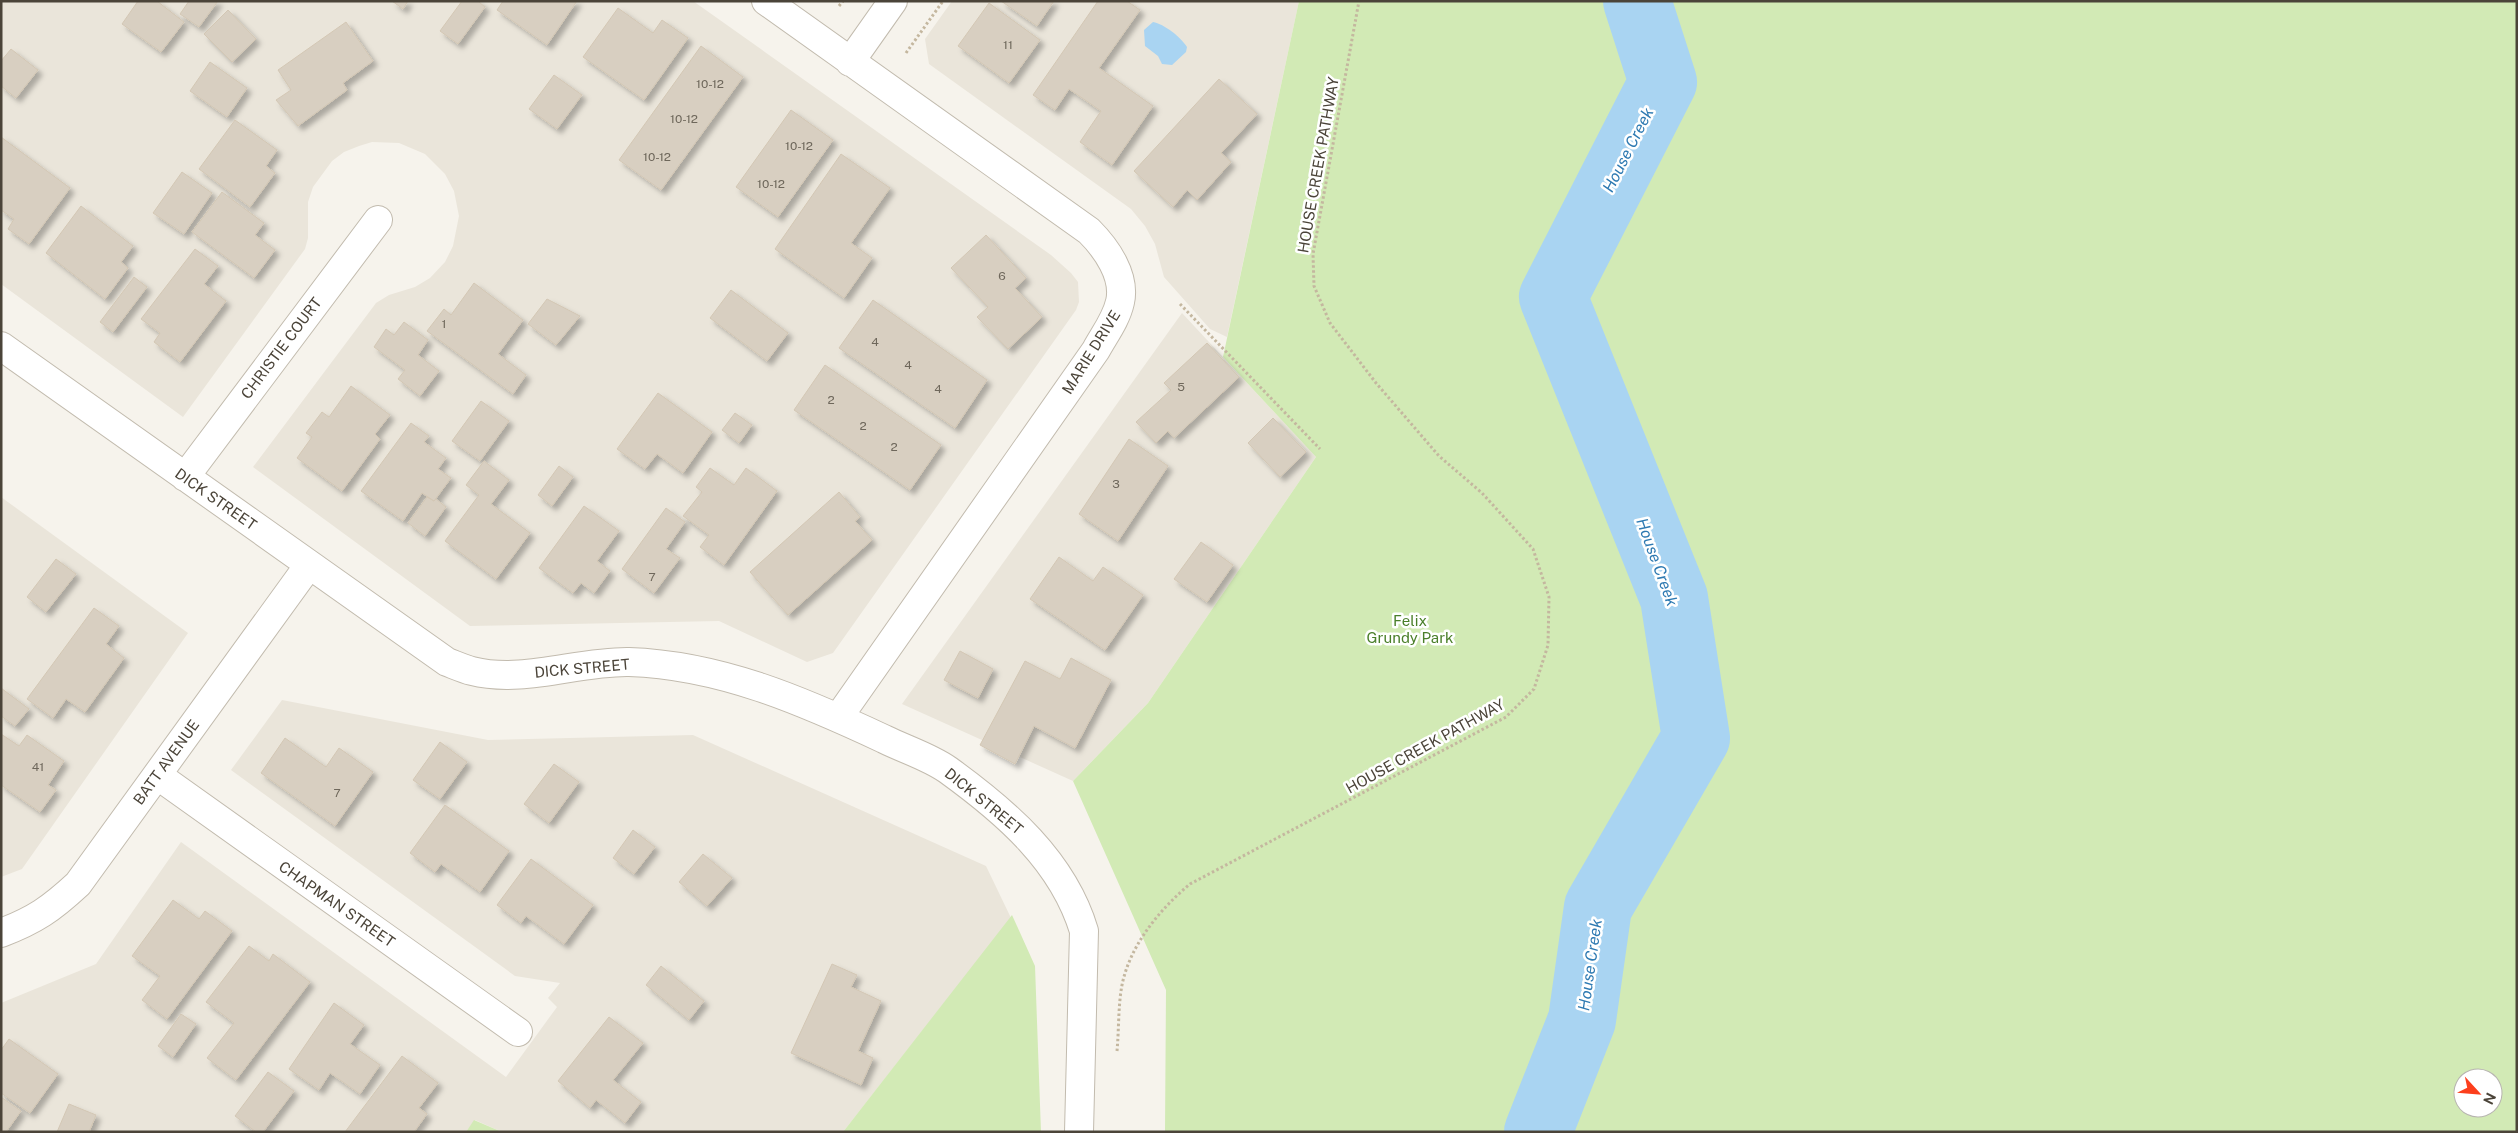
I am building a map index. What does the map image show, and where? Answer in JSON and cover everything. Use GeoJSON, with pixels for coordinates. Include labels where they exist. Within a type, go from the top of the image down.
{"type":"FeatureCollection","features":[{"type":"Feature","properties":{"kind":"street","name":"MARIE DRIVE"},"geometry":{"type":"LineString","coordinates":[[766,1],[1089,231],[1102,244],[1117,272],[1121,301],[1115,317],[1096,350],[838,718]]}},
{"type":"Feature","properties":{"kind":"street"},"geometry":{"type":"LineString","coordinates":[[850,62],[893,1]]}},
{"type":"Feature","properties":{"kind":"street","name":"CHRISTIE COURT"},"geometry":{"type":"LineString","coordinates":[[185,477],[378,220]]}},
{"type":"Feature","properties":{"kind":"street","name":"DICK STREET"},"geometry":{"type":"LineString","coordinates":[[1,346],[426,649],[447,662],[472,671],[504,675],[628,662],[698,669],[798,700],[947,769],[1026,833],[1076,904],[1084,931],[1078,1132]]}},
{"type":"Feature","properties":{"kind":"street","name":"BATT AVENUE"},"geometry":{"type":"LineString","coordinates":[[1,933],[32,921],[57,903],[78,884],[309,565]]}},
{"type":"Feature","properties":{"kind":"street","name":"CHAPMAN STREET"},"geometry":{"type":"LineString","coordinates":[[157,775],[518,1032]]}},
{"type":"Feature","properties":{"kind":"path"},"geometry":{"type":"LineString","coordinates":[[839,6],[843,1]]}},
{"type":"Feature","properties":{"kind":"path"},"geometry":{"type":"LineString","coordinates":[[906,53],[943,1]]}},
{"type":"Feature","properties":{"kind":"path","name":"HOUSE CREEK PATHWAY"},"geometry":{"type":"LineString","coordinates":[[1117,1060],[1122,985],[1134,949],[1170,901],[1190,884],[1506,718],[1534,690],[1548,645],[1549,597],[1532,549],[1482,493],[1439,456],[1376,383],[1330,322],[1314,286],[1313,254],[1359,1]]}},
{"type":"Feature","properties":{"kind":"path"},"geometry":{"type":"LineString","coordinates":[[1180,304],[1320,449]]}},
{"type":"Feature","properties":{"kind":"shaded area"},"geometry":{"type":"Polygon","coordinates":[[[1,1],[693,1],[1051,255],[1078,282],[1079,302],[1076,310],[833,653],[807,662],[719,621],[470,626],[253,467],[376,303],[389,295],[415,287],[430,278],[445,262],[453,246],[459,216],[454,191],[445,174],[425,154],[399,143],[372,142],[344,152],[332,161],[313,187],[308,202],[308,238],[305,249],[183,417],[1,284],[1,1]]]}},
{"type":"Feature","properties":{"kind":"shaded area"},"geometry":{"type":"Polygon","coordinates":[[[952,1],[1299,1],[1227,337],[1210,329],[1164,277],[1155,244],[1145,226],[1131,209],[929,64],[925,39],[952,1]]]}},
{"type":"Feature","properties":{"kind":"shaded area"},"geometry":{"type":"Polygon","coordinates":[[[1182,313],[1316,457],[1148,703],[1073,781],[902,704],[1182,313]]]}},
{"type":"Feature","properties":{"kind":"shaded area"},"geometry":{"type":"Polygon","coordinates":[[[1,497],[188,633],[22,869],[1,877],[1,497]]]}},
{"type":"Feature","properties":{"kind":"shaded area"},"geometry":{"type":"Polygon","coordinates":[[[282,700],[488,740],[693,735],[986,866],[1011,918],[843,1132],[502,1132],[475,1120],[466,1132],[1,1132],[1,1003],[96,964],[181,842],[506,1077],[557,1007],[548,998],[560,983],[515,976],[231,770],[282,700]]]}},
{"type":"Feature","properties":{"kind":"green space","name":"Felix Grundy Park"},"geometry":{"type":"Polygon","coordinates":[[[1299,1],[2517,1],[2517,1132],[1165,1132],[1166,990],[1073,781],[1148,703],[1316,457],[1223,357],[1299,1]]]}},
{"type":"Feature","properties":{"kind":"green space"},"geometry":{"type":"Polygon","coordinates":[[[1012,915],[1035,966],[1041,1132],[843,1132],[1012,915]]]}},
{"type":"Feature","properties":{"kind":"green space"},"geometry":{"type":"Polygon","coordinates":[[[474,1120],[502,1132],[466,1132],[474,1120]]]}},
{"type":"Feature","properties":{"kind":"water"},"geometry":{"type":"Polygon","coordinates":[[[1153,22],[1162,25],[1172,32],[1187,47],[1186,52],[1172,65],[1162,64],[1158,56],[1145,46],[1144,30],[1153,22]]]}},
{"type":"Feature","properties":{"kind":"building"},"geometry":{"type":"Polygon","coordinates":[[[138,1],[157,1],[184,22],[161,52],[122,24],[138,1]]]}},
{"type":"Feature","properties":{"kind":"building"},"geometry":{"type":"Polygon","coordinates":[[[189,1],[218,1],[199,27],[180,14],[189,1]]]}},
{"type":"Feature","properties":{"kind":"building"},"geometry":{"type":"Polygon","coordinates":[[[392,1],[408,1],[403,9],[392,1]]]}},
{"type":"Feature","properties":{"kind":"building"},"geometry":{"type":"Polygon","coordinates":[[[462,1],[478,1],[485,7],[458,44],[440,31],[462,1]]]}},
{"type":"Feature","properties":{"kind":"building"},"geometry":{"type":"Polygon","coordinates":[[[503,1],[577,1],[547,45],[497,10],[503,1]]]}},
{"type":"Feature","properties":{"kind":"building"},"geometry":{"type":"Polygon","coordinates":[[[1001,1],[1054,1],[1037,26],[1001,1]]]}},
{"type":"Feature","properties":{"kind":"building"},"geometry":{"type":"Polygon","coordinates":[[[1098,1],[1127,1],[1140,10],[1099,68],[1153,106],[1112,165],[1080,142],[1101,111],[1069,89],[1055,110],[1033,95],[1098,1]]]}},
{"type":"Feature","properties":{"kind":"building"},"geometry":{"type":"Polygon","coordinates":[[[989,3],[1040,40],[1009,83],[958,46],[989,3]]]}},
{"type":"Feature","properties":{"kind":"building"},"geometry":{"type":"Polygon","coordinates":[[[618,8],[653,33],[662,20],[688,38],[644,100],[583,57],[618,8]]]}},
{"type":"Feature","properties":{"kind":"building"},"geometry":{"type":"Polygon","coordinates":[[[228,10],[256,39],[232,62],[204,34],[228,10]]]}},
{"type":"Feature","properties":{"kind":"building"},"geometry":{"type":"Polygon","coordinates":[[[346,22],[373,61],[343,83],[347,90],[298,126],[276,100],[291,90],[278,70],[346,22]]]}},
{"type":"Feature","properties":{"kind":"building"},"geometry":{"type":"Polygon","coordinates":[[[701,46],[743,77],[661,190],[619,160],[701,46]]]}},
{"type":"Feature","properties":{"kind":"building"},"geometry":{"type":"Polygon","coordinates":[[[11,49],[38,70],[16,98],[1,86],[1,61],[11,49]]]}},
{"type":"Feature","properties":{"kind":"building"},"geometry":{"type":"Polygon","coordinates":[[[210,62],[247,88],[227,117],[190,91],[210,62]]]}},
{"type":"Feature","properties":{"kind":"building"},"geometry":{"type":"Polygon","coordinates":[[[554,75],[582,95],[557,129],[529,109],[554,75]]]}},
{"type":"Feature","properties":{"kind":"building"},"geometry":{"type":"Polygon","coordinates":[[[1219,79],[1257,114],[1221,153],[1231,162],[1197,200],[1187,190],[1173,207],[1134,171],[1219,79]]]}},
{"type":"Feature","properties":{"kind":"building"},"geometry":{"type":"Polygon","coordinates":[[[791,110],[833,140],[778,217],[736,187],[791,110]]]}},
{"type":"Feature","properties":{"kind":"building"},"geometry":{"type":"Polygon","coordinates":[[[235,120],[277,150],[266,166],[275,173],[250,207],[199,169],[235,120]]]}},
{"type":"Feature","properties":{"kind":"building"},"geometry":{"type":"Polygon","coordinates":[[[1,137],[70,188],[29,244],[8,229],[14,219],[1,210],[1,137]]]}},
{"type":"Feature","properties":{"kind":"building"},"geometry":{"type":"Polygon","coordinates":[[[841,154],[890,188],[851,243],[872,258],[844,298],[775,249],[841,154]]]}},
{"type":"Feature","properties":{"kind":"building"},"geometry":{"type":"Polygon","coordinates":[[[182,172],[212,193],[184,234],[153,213],[182,172]]]}},
{"type":"Feature","properties":{"kind":"building"},"geometry":{"type":"Polygon","coordinates":[[[222,192],[264,223],[255,235],[275,250],[254,278],[192,232],[222,192]]]}},
{"type":"Feature","properties":{"kind":"building"},"geometry":{"type":"Polygon","coordinates":[[[81,206],[133,246],[121,262],[128,268],[105,299],[46,253],[81,206]]]}},
{"type":"Feature","properties":{"kind":"building"},"geometry":{"type":"Polygon","coordinates":[[[986,235],[1026,278],[1015,288],[1042,317],[1008,349],[977,317],[988,307],[951,268],[986,235]]]}},
{"type":"Feature","properties":{"kind":"building"},"geometry":{"type":"Polygon","coordinates":[[[195,249],[218,266],[204,284],[226,301],[180,362],[154,342],[160,333],[141,319],[195,249]]]}},
{"type":"Feature","properties":{"kind":"building"},"geometry":{"type":"Polygon","coordinates":[[[134,277],[147,287],[113,332],[100,322],[134,277]]]}},
{"type":"Feature","properties":{"kind":"building"},"geometry":{"type":"Polygon","coordinates":[[[474,283],[523,320],[498,354],[526,375],[513,394],[427,331],[444,309],[451,315],[474,283]]]}},
{"type":"Feature","properties":{"kind":"building"},"geometry":{"type":"Polygon","coordinates":[[[731,290],[788,333],[767,361],[710,318],[731,290]]]}},
{"type":"Feature","properties":{"kind":"building"},"geometry":{"type":"Polygon","coordinates":[[[547,299],[580,316],[556,345],[528,324],[547,299]]]}},
{"type":"Feature","properties":{"kind":"building"},"geometry":{"type":"Polygon","coordinates":[[[873,300],[987,380],[955,428],[839,348],[873,300]]]}},
{"type":"Feature","properties":{"kind":"building"},"geometry":{"type":"Polygon","coordinates":[[[404,322],[428,340],[418,355],[439,371],[420,396],[398,379],[405,370],[374,347],[386,329],[394,335],[404,322]]]}},
{"type":"Feature","properties":{"kind":"building"},"geometry":{"type":"Polygon","coordinates":[[[1207,343],[1239,377],[1174,438],[1168,431],[1156,443],[1136,422],[1171,390],[1164,383],[1207,343]]]}},
{"type":"Feature","properties":{"kind":"building"},"geometry":{"type":"Polygon","coordinates":[[[825,365],[941,445],[910,490],[794,410],[825,365]]]}},
{"type":"Feature","properties":{"kind":"building"},"geometry":{"type":"Polygon","coordinates":[[[351,386],[390,415],[375,434],[380,439],[342,491],[297,458],[312,437],[306,433],[322,412],[329,417],[351,386]]]}},
{"type":"Feature","properties":{"kind":"building"},"geometry":{"type":"Polygon","coordinates":[[[658,393],[712,432],[683,473],[657,454],[645,469],[617,449],[658,393]]]}},
{"type":"Feature","properties":{"kind":"building"},"geometry":{"type":"Polygon","coordinates":[[[481,401],[509,421],[480,461],[452,441],[481,401]]]}},
{"type":"Feature","properties":{"kind":"building"},"geometry":{"type":"Polygon","coordinates":[[[735,413],[752,425],[739,443],[722,430],[735,413]]]}},
{"type":"Feature","properties":{"kind":"building"},"geometry":{"type":"Polygon","coordinates":[[[1273,418],[1306,452],[1280,477],[1248,443],[1273,418]]]}},
{"type":"Feature","properties":{"kind":"building"},"geometry":{"type":"Polygon","coordinates":[[[411,423],[429,436],[424,442],[446,458],[438,469],[451,478],[434,501],[422,493],[403,521],[361,491],[411,423]]]}},
{"type":"Feature","properties":{"kind":"building"},"geometry":{"type":"Polygon","coordinates":[[[1129,439],[1168,466],[1118,541],[1079,514],[1129,439]]]}},
{"type":"Feature","properties":{"kind":"building"},"geometry":{"type":"Polygon","coordinates":[[[484,461],[509,480],[491,504],[530,533],[496,579],[445,541],[479,495],[466,485],[484,461]]]}},
{"type":"Feature","properties":{"kind":"building"},"geometry":{"type":"Polygon","coordinates":[[[559,466],[573,477],[552,506],[538,495],[559,466]]]}},
{"type":"Feature","properties":{"kind":"building"},"geometry":{"type":"Polygon","coordinates":[[[710,468],[734,485],[746,468],[777,491],[724,565],[700,547],[709,535],[683,516],[702,492],[696,487],[710,468]]]}},
{"type":"Feature","properties":{"kind":"building"},"geometry":{"type":"Polygon","coordinates":[[[839,492],[860,517],[855,521],[872,540],[788,615],[750,572],[839,492]]]}},
{"type":"Feature","properties":{"kind":"building"},"geometry":{"type":"Polygon","coordinates":[[[427,497],[434,501],[436,499],[446,507],[425,536],[408,523],[427,497]]]}},
{"type":"Feature","properties":{"kind":"building"},"geometry":{"type":"Polygon","coordinates":[[[584,506],[619,531],[597,561],[610,571],[594,593],[581,583],[573,593],[539,568],[584,506]]]}},
{"type":"Feature","properties":{"kind":"building"},"geometry":{"type":"Polygon","coordinates":[[[666,508],[685,522],[666,549],[680,558],[654,593],[622,569],[666,508]]]}},
{"type":"Feature","properties":{"kind":"building"},"geometry":{"type":"Polygon","coordinates":[[[1201,542],[1233,565],[1207,602],[1174,579],[1201,542]]]}},
{"type":"Feature","properties":{"kind":"building"},"geometry":{"type":"Polygon","coordinates":[[[1059,557],[1093,581],[1103,567],[1143,595],[1105,650],[1030,599],[1059,557]]]}},
{"type":"Feature","properties":{"kind":"building"},"geometry":{"type":"Polygon","coordinates":[[[56,559],[76,574],[46,612],[27,597],[56,559]]]}},
{"type":"Feature","properties":{"kind":"building"},"geometry":{"type":"Polygon","coordinates":[[[94,608],[119,626],[106,644],[124,658],[85,712],[66,699],[53,718],[27,699],[94,608]]]}},
{"type":"Feature","properties":{"kind":"building"},"geometry":{"type":"Polygon","coordinates":[[[960,651],[993,669],[978,698],[944,680],[960,651]]]}},
{"type":"Feature","properties":{"kind":"building"},"geometry":{"type":"Polygon","coordinates":[[[1071,658],[1111,680],[1075,748],[1034,726],[1015,764],[980,745],[1025,661],[1060,679],[1071,658]]]}},
{"type":"Feature","properties":{"kind":"building"},"geometry":{"type":"Polygon","coordinates":[[[1,688],[29,709],[15,726],[1,716],[1,688]]]}},
{"type":"Feature","properties":{"kind":"building"},"geometry":{"type":"Polygon","coordinates":[[[1,734],[19,746],[27,735],[64,761],[48,785],[56,790],[40,812],[1,785],[1,734]]]}},
{"type":"Feature","properties":{"kind":"building"},"geometry":{"type":"Polygon","coordinates":[[[285,738],[326,767],[339,748],[373,772],[335,826],[261,773],[285,738]]]}},
{"type":"Feature","properties":{"kind":"building"},"geometry":{"type":"Polygon","coordinates":[[[440,742],[467,762],[440,799],[413,780],[440,742]]]}},
{"type":"Feature","properties":{"kind":"building"},"geometry":{"type":"Polygon","coordinates":[[[554,764],[579,782],[549,823],[524,804],[554,764]]]}},
{"type":"Feature","properties":{"kind":"building"},"geometry":{"type":"Polygon","coordinates":[[[445,805],[509,851],[480,892],[441,864],[435,872],[410,853],[445,805]]]}},
{"type":"Feature","properties":{"kind":"building"},"geometry":{"type":"Polygon","coordinates":[[[633,830],[655,847],[634,874],[613,858],[633,830]]]}},
{"type":"Feature","properties":{"kind":"building"},"geometry":{"type":"Polygon","coordinates":[[[703,854],[732,878],[707,906],[679,882],[703,854]]]}},
{"type":"Feature","properties":{"kind":"building"},"geometry":{"type":"Polygon","coordinates":[[[531,859],[593,905],[564,944],[526,916],[521,923],[497,905],[531,859]]]}},
{"type":"Feature","properties":{"kind":"building"},"geometry":{"type":"Polygon","coordinates":[[[173,900],[199,919],[205,911],[232,931],[167,1019],[142,1000],[160,976],[132,956],[173,900]]]}},
{"type":"Feature","properties":{"kind":"building"},"geometry":{"type":"Polygon","coordinates":[[[249,946],[269,961],[273,954],[310,982],[236,1080],[207,1058],[234,1023],[206,1002],[249,946]]]}},
{"type":"Feature","properties":{"kind":"building"},"geometry":{"type":"Polygon","coordinates":[[[832,964],[857,975],[851,987],[881,1001],[858,1051],[873,1058],[861,1085],[791,1053],[832,964]]]}},
{"type":"Feature","properties":{"kind":"building"},"geometry":{"type":"Polygon","coordinates":[[[661,966],[704,1001],[689,1020],[646,985],[661,966]]]}},
{"type":"Feature","properties":{"kind":"building"},"geometry":{"type":"Polygon","coordinates":[[[334,1003],[364,1025],[350,1044],[380,1065],[360,1094],[330,1073],[319,1090],[289,1069],[334,1003]]]}},
{"type":"Feature","properties":{"kind":"building"},"geometry":{"type":"Polygon","coordinates":[[[181,1014],[196,1024],[173,1057],[158,1046],[181,1014]]]}},
{"type":"Feature","properties":{"kind":"building"},"geometry":{"type":"Polygon","coordinates":[[[609,1017],[643,1043],[613,1080],[641,1102],[625,1123],[596,1100],[590,1108],[558,1081],[609,1017]]]}},
{"type":"Feature","properties":{"kind":"building"},"geometry":{"type":"Polygon","coordinates":[[[9,1039],[58,1074],[30,1113],[1,1093],[1,1050],[9,1039]]]}},
{"type":"Feature","properties":{"kind":"building"},"geometry":{"type":"Polygon","coordinates":[[[402,1056],[438,1083],[419,1108],[427,1114],[414,1132],[345,1132],[402,1056]]]}},
{"type":"Feature","properties":{"kind":"building"},"geometry":{"type":"Polygon","coordinates":[[[268,1072],[294,1091],[263,1132],[256,1132],[235,1116],[268,1072]]]}},
{"type":"Feature","properties":{"kind":"building"},"geometry":{"type":"Polygon","coordinates":[[[1,1097],[21,1111],[6,1132],[1,1132],[1,1097]]]}},
{"type":"Feature","properties":{"kind":"building"},"geometry":{"type":"Polygon","coordinates":[[[69,1104],[96,1115],[89,1132],[57,1132],[69,1104]]]}},
{"type":"Feature","properties":{"kind":"waterway","name":"House Creek"},"geometry":{"type":"LineString","coordinates":[[1538,1132],[1582,1020],[1598,907],[1696,738],[1674,598],[1553,297],[1663,82],[1637,1]]}}]}
